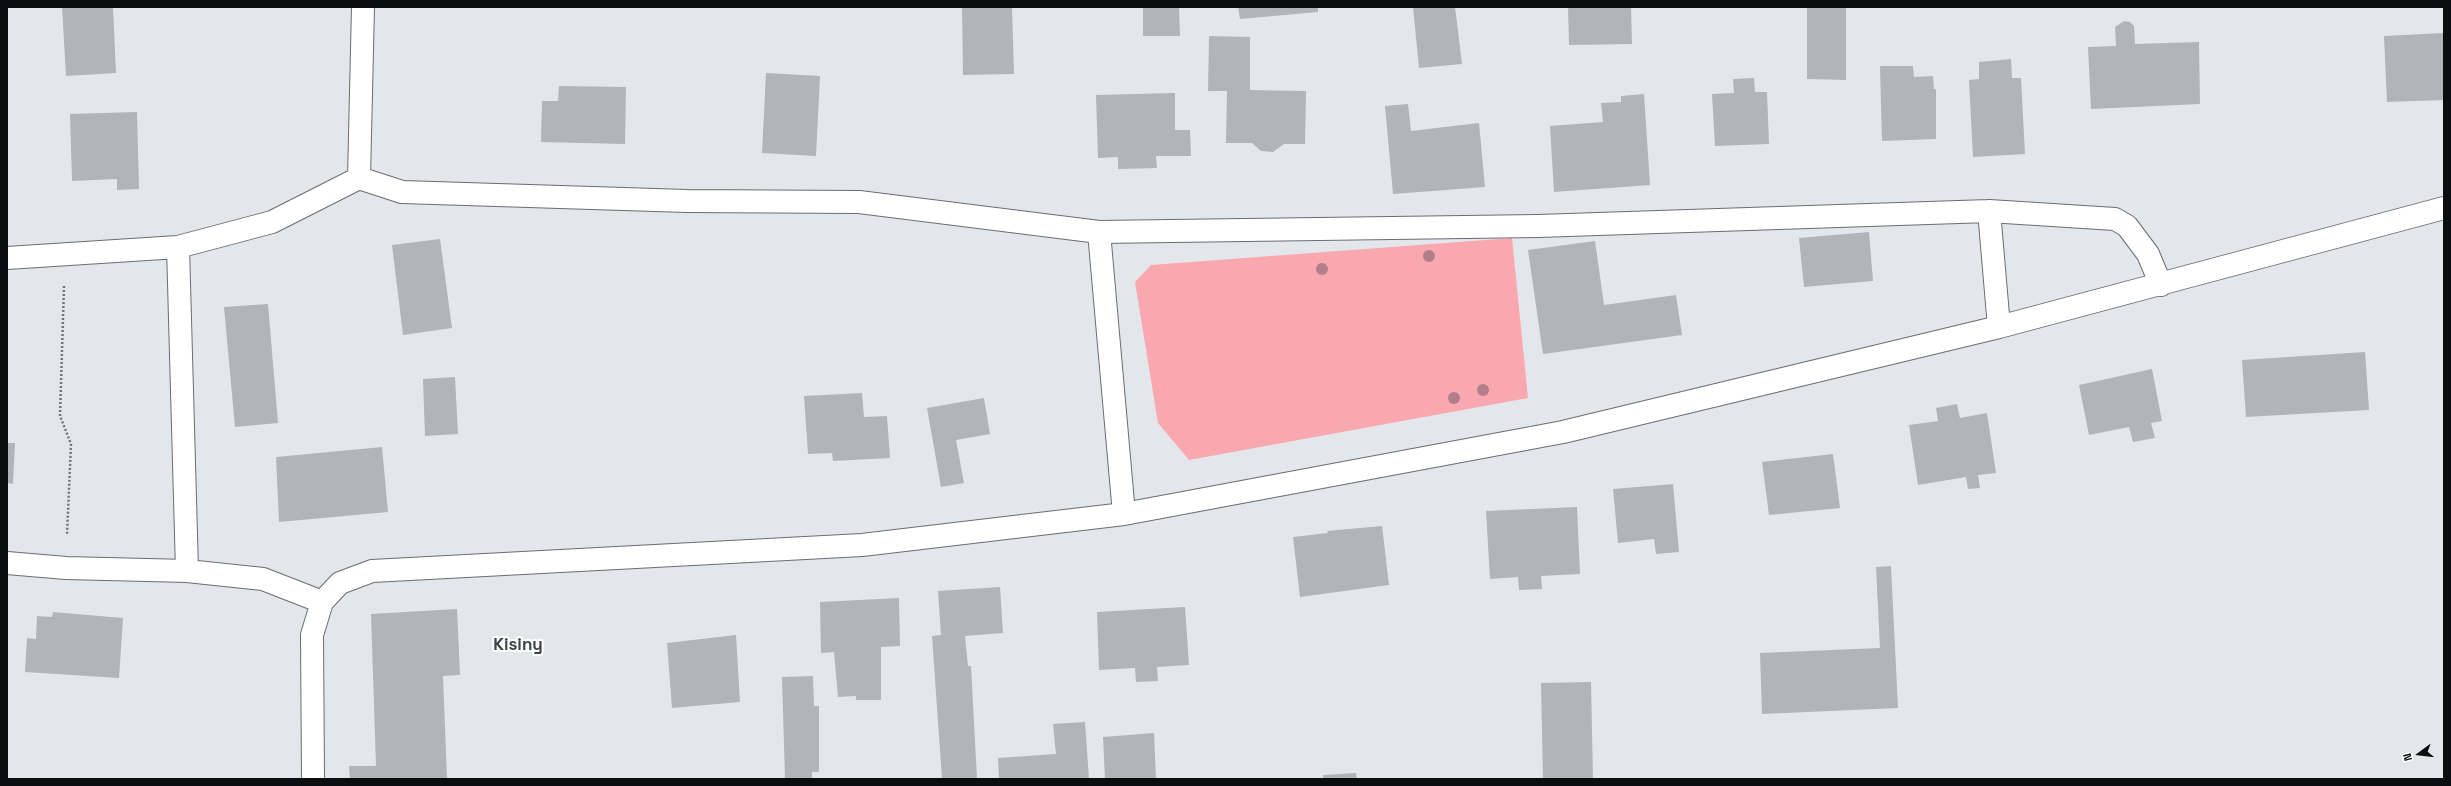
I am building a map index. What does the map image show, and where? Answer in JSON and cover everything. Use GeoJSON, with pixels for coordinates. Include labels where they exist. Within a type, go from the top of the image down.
{"type":"FeatureCollection","features":[{"type":"Feature","properties":{"kind":"street"},"geometry":{"type":"LineString","coordinates":[[359,178],[363,7]]}},
{"type":"Feature","properties":{"kind":"street"},"geometry":{"type":"LineString","coordinates":[[7,258],[178,247],[272,222],[359,178],[402,192],[687,201],[859,202],[1099,232],[1530,226],[1989,211],[2114,218],[2128,226],[2148,254],[2161,285]]}},
{"type":"Feature","properties":{"kind":"street"},"geometry":{"type":"LineString","coordinates":[[312,779],[312,635],[322,602],[340,583],[372,571],[862,545],[1124,514],[1563,432],[1999,327],[2161,285],[2444,208]]}},
{"type":"Feature","properties":{"kind":"street"},"geometry":{"type":"LineString","coordinates":[[1989,211],[1999,327]]}},
{"type":"Feature","properties":{"kind":"street"},"geometry":{"type":"LineString","coordinates":[[1099,232],[1124,514]]}},
{"type":"Feature","properties":{"kind":"street"},"geometry":{"type":"LineString","coordinates":[[178,247],[187,571]]}},
{"type":"Feature","properties":{"kind":"street"},"geometry":{"type":"LineString","coordinates":[[7,563],[66,568],[187,571],[263,579],[322,602]]}},
{"type":"Feature","properties":{"kind":"path"},"geometry":{"type":"LineString","coordinates":[[65,255],[60,416],[71,444],[66,568]]}},
{"type":"Feature","properties":{"kind":"shaded area"},"geometry":{"type":"Polygon","coordinates":[[[1512,238],[1528,398],[1189,460],[1158,423],[1135,282],[1151,265],[1512,238]]]}},
{"type":"Feature","properties":{"kind":"building"},"geometry":{"type":"Polygon","coordinates":[[[62,7],[113,7],[116,73],[66,76],[62,7]]]}},
{"type":"Feature","properties":{"kind":"building"},"geometry":{"type":"Polygon","coordinates":[[[962,7],[1012,7],[1014,74],[963,75],[962,7]]]}},
{"type":"Feature","properties":{"kind":"building"},"geometry":{"type":"Polygon","coordinates":[[[1143,7],[1179,7],[1180,36],[1143,36],[1143,7]]]}},
{"type":"Feature","properties":{"kind":"building"},"geometry":{"type":"Polygon","coordinates":[[[1238,7],[1318,7],[1318,12],[1240,19],[1238,7]]]}},
{"type":"Feature","properties":{"kind":"building"},"geometry":{"type":"Polygon","coordinates":[[[1413,7],[1455,7],[1462,64],[1419,68],[1413,7]]]}},
{"type":"Feature","properties":{"kind":"building"},"geometry":{"type":"Polygon","coordinates":[[[1568,7],[1631,7],[1632,44],[1569,45],[1568,7]]]}},
{"type":"Feature","properties":{"kind":"building"},"geometry":{"type":"Polygon","coordinates":[[[1807,7],[1846,7],[1846,80],[1807,79],[1807,7]]]}},
{"type":"Feature","properties":{"kind":"building"},"geometry":{"type":"Polygon","coordinates":[[[2124,21],[2130,22],[2134,26],[2135,44],[2199,42],[2200,104],[2091,109],[2088,47],[2116,46],[2115,27],[2124,21]]]}},
{"type":"Feature","properties":{"kind":"building"},"geometry":{"type":"Polygon","coordinates":[[[2444,33],[2444,100],[2387,102],[2384,36],[2444,33]]]}},
{"type":"Feature","properties":{"kind":"building"},"geometry":{"type":"Polygon","coordinates":[[[1209,36],[1250,37],[1250,90],[1306,91],[1305,144],[1284,144],[1273,152],[1261,151],[1252,143],[1226,143],[1227,91],[1208,91],[1209,36]]]}},
{"type":"Feature","properties":{"kind":"building"},"geometry":{"type":"Polygon","coordinates":[[[2011,59],[2012,78],[2021,78],[2025,154],[1973,157],[1969,80],[1979,79],[1979,62],[2011,59]]]}},
{"type":"Feature","properties":{"kind":"building"},"geometry":{"type":"Polygon","coordinates":[[[1880,66],[1913,66],[1914,77],[1933,76],[1934,89],[1936,89],[1936,139],[1882,141],[1880,66]]]}},
{"type":"Feature","properties":{"kind":"building"},"geometry":{"type":"Polygon","coordinates":[[[766,73],[820,76],[816,156],[762,153],[766,73]]]}},
{"type":"Feature","properties":{"kind":"building"},"geometry":{"type":"Polygon","coordinates":[[[1754,78],[1755,92],[1767,92],[1769,144],[1715,146],[1712,94],[1734,93],[1733,79],[1754,78]]]}},
{"type":"Feature","properties":{"kind":"building"},"geometry":{"type":"Polygon","coordinates":[[[559,86],[626,87],[625,144],[541,142],[542,101],[558,101],[559,86]]]}},
{"type":"Feature","properties":{"kind":"building"},"geometry":{"type":"Polygon","coordinates":[[[1175,93],[1175,130],[1190,130],[1191,156],[1156,156],[1157,168],[1118,169],[1118,157],[1098,158],[1096,95],[1175,93]]]}},
{"type":"Feature","properties":{"kind":"building"},"geometry":{"type":"Polygon","coordinates":[[[1644,94],[1650,185],[1554,192],[1550,126],[1603,122],[1601,103],[1621,102],[1621,96],[1644,94]]]}},
{"type":"Feature","properties":{"kind":"building"},"geometry":{"type":"Polygon","coordinates":[[[1408,104],[1411,131],[1479,123],[1485,187],[1393,194],[1385,106],[1408,104]]]}},
{"type":"Feature","properties":{"kind":"building"},"geometry":{"type":"Polygon","coordinates":[[[137,112],[139,189],[117,190],[117,179],[72,181],[70,114],[137,112]]]}},
{"type":"Feature","properties":{"kind":"building"},"geometry":{"type":"Polygon","coordinates":[[[1869,232],[1873,281],[1804,287],[1799,238],[1869,232]]]}},
{"type":"Feature","properties":{"kind":"building"},"geometry":{"type":"Polygon","coordinates":[[[440,239],[452,328],[403,335],[392,245],[440,239]]]}},
{"type":"Feature","properties":{"kind":"building"},"geometry":{"type":"Polygon","coordinates":[[[1595,241],[1604,305],[1676,295],[1682,335],[1543,354],[1528,250],[1595,241]]]}},
{"type":"Feature","properties":{"kind":"building"},"geometry":{"type":"Polygon","coordinates":[[[268,304],[278,423],[235,427],[224,307],[268,304]]]}},
{"type":"Feature","properties":{"kind":"building"},"geometry":{"type":"Polygon","coordinates":[[[2365,352],[2369,410],[2246,417],[2242,360],[2365,352]]]}},
{"type":"Feature","properties":{"kind":"building"},"geometry":{"type":"Polygon","coordinates":[[[2152,369],[2162,421],[2151,423],[2155,438],[2133,442],[2129,427],[2089,435],[2079,385],[2152,369]]]}},
{"type":"Feature","properties":{"kind":"building"},"geometry":{"type":"Polygon","coordinates":[[[455,377],[458,434],[425,436],[423,379],[455,377]]]}},
{"type":"Feature","properties":{"kind":"building"},"geometry":{"type":"Polygon","coordinates":[[[862,393],[864,417],[887,416],[890,458],[833,461],[832,453],[808,454],[804,396],[862,393]]]}},
{"type":"Feature","properties":{"kind":"building"},"geometry":{"type":"Polygon","coordinates":[[[984,398],[990,434],[956,440],[964,483],[941,487],[927,408],[984,398]]]}},
{"type":"Feature","properties":{"kind":"building"},"geometry":{"type":"Polygon","coordinates":[[[1957,404],[1960,418],[1987,413],[1996,473],[1978,475],[1980,488],[1968,489],[1966,477],[1918,485],[1909,425],[1938,421],[1936,408],[1957,404]]]}},
{"type":"Feature","properties":{"kind":"building"},"geometry":{"type":"Polygon","coordinates":[[[7,443],[15,443],[13,484],[7,483],[7,443]]]}},
{"type":"Feature","properties":{"kind":"building"},"geometry":{"type":"Polygon","coordinates":[[[382,447],[388,512],[279,522],[276,457],[382,447]]]}},
{"type":"Feature","properties":{"kind":"building"},"geometry":{"type":"Polygon","coordinates":[[[1833,454],[1840,508],[1769,515],[1762,462],[1833,454]]]}},
{"type":"Feature","properties":{"kind":"building"},"geometry":{"type":"Polygon","coordinates":[[[1673,484],[1679,552],[1656,554],[1654,539],[1618,543],[1613,489],[1673,484]]]}},
{"type":"Feature","properties":{"kind":"building"},"geometry":{"type":"Polygon","coordinates":[[[1577,507],[1580,574],[1541,576],[1542,589],[1519,590],[1518,577],[1490,579],[1486,511],[1577,507]]]}},
{"type":"Feature","properties":{"kind":"building"},"geometry":{"type":"Polygon","coordinates":[[[1382,526],[1389,585],[1300,597],[1293,537],[1328,533],[1327,531],[1382,526]]]}},
{"type":"Feature","properties":{"kind":"building"},"geometry":{"type":"Polygon","coordinates":[[[1891,566],[1898,708],[1762,714],[1760,653],[1880,648],[1876,567],[1891,566]]]}},
{"type":"Feature","properties":{"kind":"building"},"geometry":{"type":"Polygon","coordinates":[[[1000,587],[1003,633],[965,636],[968,666],[971,666],[977,779],[942,779],[932,636],[941,635],[938,591],[1000,587]]]}},
{"type":"Feature","properties":{"kind":"building"},"geometry":{"type":"Polygon","coordinates":[[[899,598],[900,646],[881,647],[881,700],[856,700],[856,696],[838,697],[834,652],[821,653],[820,602],[899,598]]]}},
{"type":"Feature","properties":{"kind":"building"},"geometry":{"type":"Polygon","coordinates":[[[1185,607],[1189,665],[1157,667],[1158,681],[1136,682],[1135,668],[1099,670],[1097,612],[1185,607]]]}},
{"type":"Feature","properties":{"kind":"building"},"geometry":{"type":"Polygon","coordinates":[[[457,609],[460,675],[443,676],[447,779],[350,779],[349,766],[376,766],[371,614],[457,609]]]}},
{"type":"Feature","properties":{"kind":"building"},"geometry":{"type":"Polygon","coordinates":[[[53,612],[123,618],[119,678],[25,672],[27,638],[36,639],[37,616],[52,617],[53,612]]]}},
{"type":"Feature","properties":{"kind":"building"},"geometry":{"type":"Polygon","coordinates":[[[736,635],[740,702],[672,708],[667,643],[736,635]]]}},
{"type":"Feature","properties":{"kind":"building"},"geometry":{"type":"Polygon","coordinates":[[[813,676],[814,706],[819,706],[819,772],[812,772],[812,779],[785,779],[782,677],[813,676]]]}},
{"type":"Feature","properties":{"kind":"building"},"geometry":{"type":"Polygon","coordinates":[[[1591,682],[1593,779],[1543,779],[1541,683],[1591,682]]]}},
{"type":"Feature","properties":{"kind":"building"},"geometry":{"type":"Polygon","coordinates":[[[1085,722],[1089,779],[999,779],[998,758],[1056,754],[1053,724],[1085,722]]]}},
{"type":"Feature","properties":{"kind":"building"},"geometry":{"type":"Polygon","coordinates":[[[1154,733],[1156,779],[1105,779],[1103,737],[1154,733]]]}},
{"type":"Feature","properties":{"kind":"building"},"geometry":{"type":"Polygon","coordinates":[[[1356,773],[1357,779],[1323,779],[1323,775],[1356,773]]]}},
{"type":"Feature","properties":{"kind":"district","name":"Kisiny"},"geometry":{"type":"Point","coordinates":[518,645]}}]}
